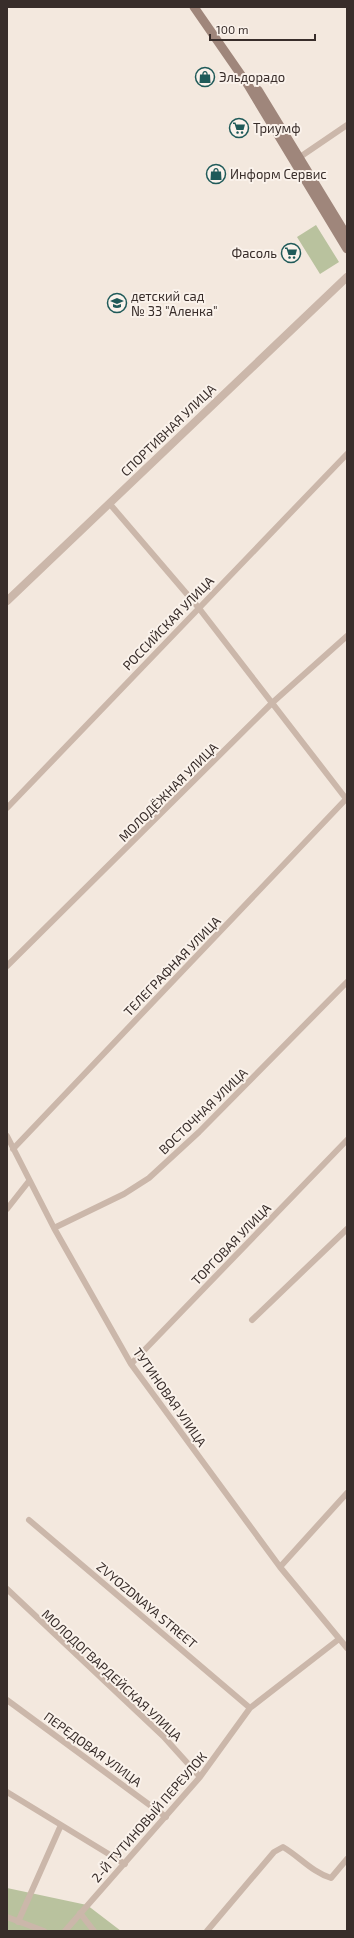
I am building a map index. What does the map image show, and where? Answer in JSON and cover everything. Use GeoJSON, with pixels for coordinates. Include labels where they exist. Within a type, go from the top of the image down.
{"type":"FeatureCollection","features":[{"type":"Feature","properties":{"kind":"main road"},"geometry":{"type":"LineString","coordinates":[[194,7],[248,85],[347,249]]}},
{"type":"Feature","properties":{"kind":"main road"},"geometry":{"type":"LineString","coordinates":[[201,7],[253,82],[347,236]]}},
{"type":"Feature","properties":{"kind":"street"},"geometry":{"type":"LineString","coordinates":[[300,157],[347,125]]}},
{"type":"Feature","properties":{"kind":"street","name":"СПОРТИВНАЯ УЛИЦА"},"geometry":{"type":"LineString","coordinates":[[7,601],[347,277]]}},
{"type":"Feature","properties":{"kind":"street","name":"РОССИЙСКАЯ УЛИЦА"},"geometry":{"type":"LineString","coordinates":[[7,808],[198,607],[347,454]]}},
{"type":"Feature","properties":{"kind":"street"},"geometry":{"type":"LineString","coordinates":[[109,503],[198,607],[347,799]]}},
{"type":"Feature","properties":{"kind":"street","name":"МОЛОДЁЖНАЯ УЛИЦА"},"geometry":{"type":"LineString","coordinates":[[7,966],[272,703],[347,636]]}},
{"type":"Feature","properties":{"kind":"street","name":"ТЕЛЕГРАФНАЯ УЛИЦА"},"geometry":{"type":"LineString","coordinates":[[13,1149],[347,799]]}},
{"type":"Feature","properties":{"kind":"street","name":"ВОСТОЧНАЯ УЛИЦА"},"geometry":{"type":"LineString","coordinates":[[54,1228],[124,1194],[149,1178],[199,1132],[347,982]]}},
{"type":"Feature","properties":{"kind":"street","name":"ТУТИНОВАЯ УЛИЦА"},"geometry":{"type":"LineString","coordinates":[[7,1136],[54,1228],[131,1364],[280,1567],[347,1648]]}},
{"type":"Feature","properties":{"kind":"street","name":"ТОРГОВАЯ УЛИЦА"},"geometry":{"type":"LineString","coordinates":[[131,1364],[347,1140]]}},
{"type":"Feature","properties":{"kind":"street"},"geometry":{"type":"LineString","coordinates":[[7,1209],[29,1181]]}},
{"type":"Feature","properties":{"kind":"street"},"geometry":{"type":"LineString","coordinates":[[252,1320],[347,1229]]}},
{"type":"Feature","properties":{"kind":"street"},"geometry":{"type":"LineString","coordinates":[[280,1567],[347,1493]]}},
{"type":"Feature","properties":{"kind":"street","name":"ZVYOZDNAYA STREET"},"geometry":{"type":"LineString","coordinates":[[29,1520],[250,1708]]}},
{"type":"Feature","properties":{"kind":"street","name":"МОЛОДОГВАРДЕЙСКАЯ УЛИЦА"},"geometry":{"type":"LineString","coordinates":[[7,1589],[163,1736],[200,1777]]}},
{"type":"Feature","properties":{"kind":"street","name":"2-Й ТУТИНОВЫЙ ПЕРЕУЛОК"},"geometry":{"type":"LineString","coordinates":[[65,1931],[200,1777],[250,1708],[339,1639]]}},
{"type":"Feature","properties":{"kind":"street","name":"ПЕРЕДОВАЯ УЛИЦА"},"geometry":{"type":"LineString","coordinates":[[7,1700],[166,1817]]}},
{"type":"Feature","properties":{"kind":"street"},"geometry":{"type":"LineString","coordinates":[[7,1792],[125,1864]]}},
{"type":"Feature","properties":{"kind":"street"},"geometry":{"type":"LineString","coordinates":[[18,1922],[61,1825]]}},
{"type":"Feature","properties":{"kind":"street"},"geometry":{"type":"LineString","coordinates":[[207,1931],[274,1852],[283,1847],[292,1852],[315,1871],[331,1878],[347,1859]]}},
{"type":"Feature","properties":{"kind":"street"},"geometry":{"type":"LineString","coordinates":[[80,1913],[94,1931]]}},
{"type":"Feature","properties":{"kind":"street"},"geometry":{"type":"LineString","coordinates":[[7,1917],[44,1931]]}},
{"type":"Feature","properties":{"kind":"green space"},"geometry":{"type":"Polygon","coordinates":[[[316,225],[339,262],[320,274],[297,237],[316,225]]]}},
{"type":"Feature","properties":{"kind":"green space"},"geometry":{"type":"Polygon","coordinates":[[[7,1888],[87,1905],[121,1931],[7,1931],[7,1888]]]}},
{"type":"Feature","properties":{"kind":"place","name":"Эльдорадо"},"geometry":{"type":"Point","coordinates":[205,77]}},
{"type":"Feature","properties":{"kind":"place","name":"Триумф"},"geometry":{"type":"Point","coordinates":[239,128]}},
{"type":"Feature","properties":{"kind":"place","name":"Информ Сервис"},"geometry":{"type":"Point","coordinates":[216,174]}},
{"type":"Feature","properties":{"kind":"place","name":"Фасоль"},"geometry":{"type":"Point","coordinates":[291,253]}},
{"type":"Feature","properties":{"kind":"place","name":"детский сад № 33 \"Аленка\""},"geometry":{"type":"Point","coordinates":[117,303]}}]}
